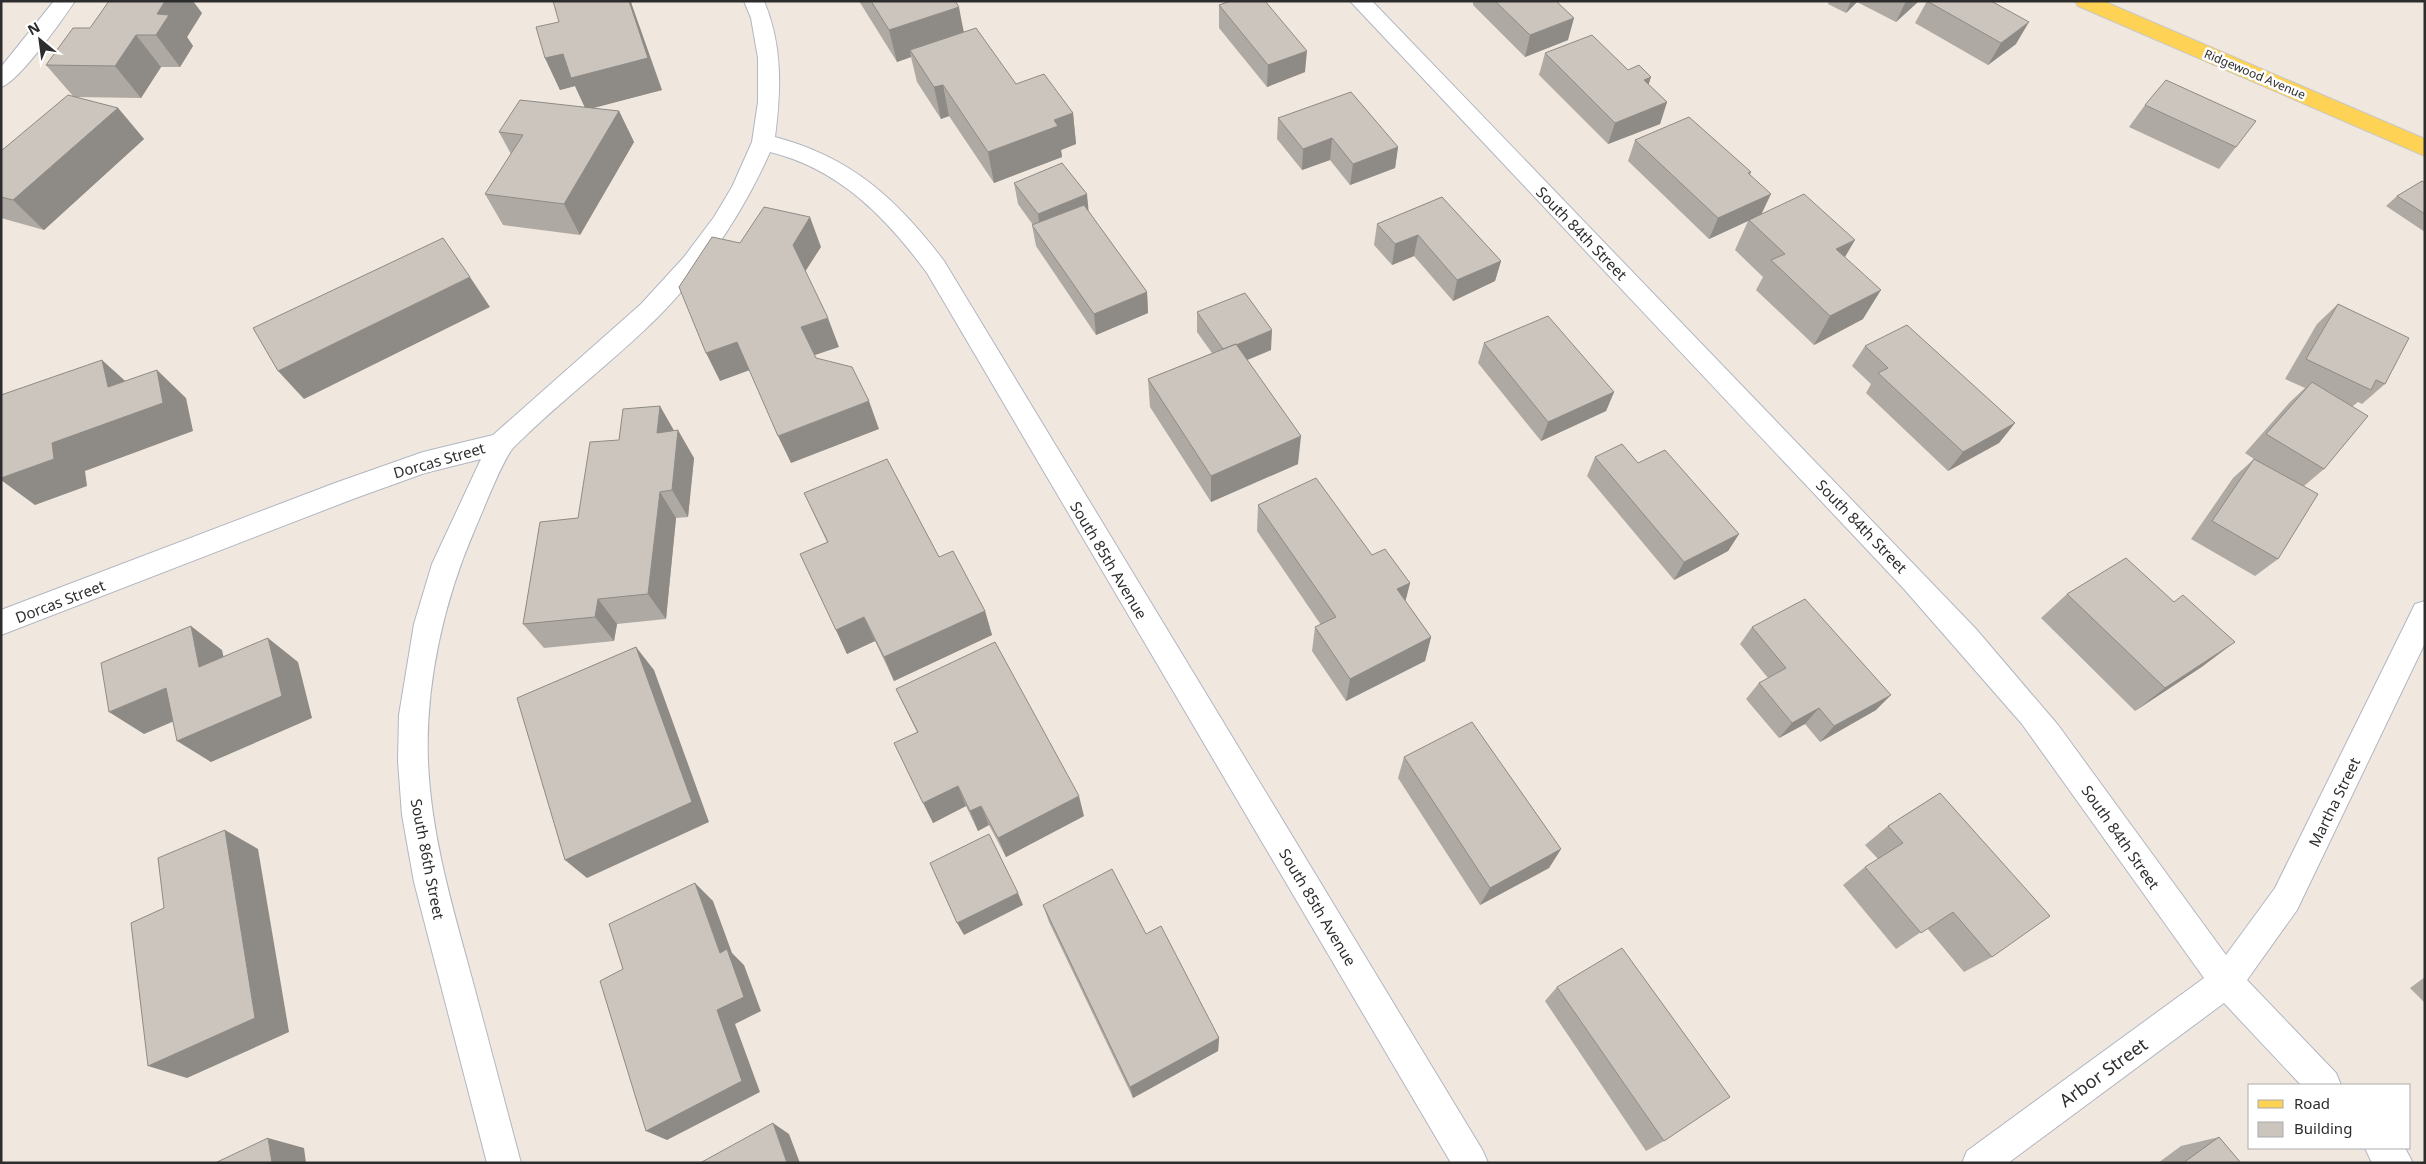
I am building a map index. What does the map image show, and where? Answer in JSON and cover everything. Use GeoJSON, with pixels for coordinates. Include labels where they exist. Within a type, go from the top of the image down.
{"type":"FeatureCollection","features":[{"type":"Feature","properties":{"kind":"main road","name":"Ridgewood Avenue"},"geometry":{"type":"LineString","coordinates":[[2085,1],[2425,148]]}},
{"type":"Feature","properties":{"kind":"street"},"geometry":{"type":"LineString","coordinates":[[1,80],[65,1]]}},
{"type":"Feature","properties":{"kind":"street"},"geometry":{"type":"LineString","coordinates":[[754,1],[761,18],[769,58],[769,102],[763,142]]}},
{"type":"Feature","properties":{"kind":"street","name":"South 84th Street"},"geometry":{"type":"LineString","coordinates":[[1360,1],[1901,566],[1973,646],[2046,733],[2104,811],[2155,887],[2227,981],[2323,1084]]}},
{"type":"Feature","properties":{"kind":"street","name":"Dorcas Street"},"geometry":{"type":"LineString","coordinates":[[1,623],[344,491],[423,463],[501,442],[650,310],[692,263],[722,222],[743,187],[763,142]]}},
{"type":"Feature","properties":{"kind":"street","name":"South 85th Avenue"},"geometry":{"type":"LineString","coordinates":[[763,142],[806,155],[842,173],[875,197],[895,216],[925,251],[959,302],[993,366],[1471,1163]]}},
{"type":"Feature","properties":{"kind":"street","name":"South 86th Street"},"geometry":{"type":"LineString","coordinates":[[501,442],[446,564],[428,624],[414,715],[413,761],[417,815],[430,882],[504,1163]]}},
{"type":"Feature","properties":{"kind":"street","name":"Martha Street"},"geometry":{"type":"LineString","coordinates":[[2227,981],[2286,899],[2425,613]]}},
{"type":"Feature","properties":{"kind":"street","name":"Arbor Street"},"geometry":{"type":"LineString","coordinates":[[1979,1163],[2227,981]]}},
{"type":"Feature","properties":{"kind":"street"},"geometry":{"type":"LineString","coordinates":[[2383,1149],[2396,1163]]}},
{"type":"Feature","properties":{"kind":"building"},"geometry":{"type":"Polygon","coordinates":[[[109,1],[165,1],[157,14],[169,15],[156,35],[136,35],[115,66],[46,65],[73,28],[90,28],[109,1]]]}},
{"type":"Feature","properties":{"kind":"building"},"geometry":{"type":"Polygon","coordinates":[[[553,1],[629,1],[648,58],[571,78],[563,54],[545,58],[536,27],[559,22],[553,1]]]}},
{"type":"Feature","properties":{"kind":"building"},"geometry":{"type":"Polygon","coordinates":[[[871,1],[955,1],[959,7],[889,30],[871,1]]]}},
{"type":"Feature","properties":{"kind":"building"},"geometry":{"type":"Polygon","coordinates":[[[1231,1],[1265,1],[1307,51],[1268,65],[1219,5],[1231,1]]]}},
{"type":"Feature","properties":{"kind":"building"},"geometry":{"type":"Polygon","coordinates":[[[1495,1],[1556,1],[1574,18],[1530,35],[1495,1]]]}},
{"type":"Feature","properties":{"kind":"building"},"geometry":{"type":"Polygon","coordinates":[[[1927,1],[1991,1],[2029,22],[2001,43],[1927,1]]]}},
{"type":"Feature","properties":{"kind":"building"},"geometry":{"type":"Polygon","coordinates":[[[976,28],[1016,84],[1044,74],[1073,113],[1054,120],[1058,126],[988,152],[943,85],[934,87],[910,50],[976,28]]]}},
{"type":"Feature","properties":{"kind":"building"},"geometry":{"type":"Polygon","coordinates":[[[1592,35],[1628,70],[1639,65],[1651,77],[1644,80],[1667,102],[1615,123],[1545,53],[1592,35]]]}},
{"type":"Feature","properties":{"kind":"building"},"geometry":{"type":"Polygon","coordinates":[[[2166,80],[2256,121],[2236,147],[2145,105],[2166,80]]]}},
{"type":"Feature","properties":{"kind":"building"},"geometry":{"type":"Polygon","coordinates":[[[1351,92],[1398,147],[1353,164],[1332,138],[1303,149],[1278,118],[1351,92]]]}},
{"type":"Feature","properties":{"kind":"building"},"geometry":{"type":"Polygon","coordinates":[[[68,95],[118,108],[13,200],[1,197],[1,151],[68,95]]]}},
{"type":"Feature","properties":{"kind":"building"},"geometry":{"type":"Polygon","coordinates":[[[520,100],[619,111],[564,204],[485,194],[523,135],[499,132],[520,100]]]}},
{"type":"Feature","properties":{"kind":"building"},"geometry":{"type":"Polygon","coordinates":[[[1689,117],[1751,172],[1748,173],[1771,194],[1718,218],[1635,140],[1689,117]]]}},
{"type":"Feature","properties":{"kind":"building"},"geometry":{"type":"Polygon","coordinates":[[[1062,163],[1087,194],[1038,214],[1014,183],[1062,163]]]}},
{"type":"Feature","properties":{"kind":"building"},"geometry":{"type":"Polygon","coordinates":[[[2422,181],[2425,183],[2425,214],[2397,196],[2422,181]]]}},
{"type":"Feature","properties":{"kind":"building"},"geometry":{"type":"Polygon","coordinates":[[[1804,194],[1855,240],[1836,249],[1881,290],[1830,316],[1771,260],[1785,254],[1749,220],[1804,194]]]}},
{"type":"Feature","properties":{"kind":"building"},"geometry":{"type":"Polygon","coordinates":[[[1442,197],[1501,261],[1457,280],[1418,235],[1395,244],[1377,224],[1442,197]]]}},
{"type":"Feature","properties":{"kind":"building"},"geometry":{"type":"Polygon","coordinates":[[[1084,205],[1147,292],[1094,314],[1032,225],[1084,205]]]}},
{"type":"Feature","properties":{"kind":"building"},"geometry":{"type":"Polygon","coordinates":[[[764,207],[810,217],[793,245],[828,318],[801,327],[816,358],[852,367],[869,401],[778,436],[737,342],[706,353],[679,287],[712,237],[740,243],[764,207]]]}},
{"type":"Feature","properties":{"kind":"building"},"geometry":{"type":"Polygon","coordinates":[[[443,238],[470,277],[278,371],[253,328],[443,238]]]}},
{"type":"Feature","properties":{"kind":"building"},"geometry":{"type":"Polygon","coordinates":[[[1245,293],[1272,330],[1223,349],[1197,312],[1245,293]]]}},
{"type":"Feature","properties":{"kind":"building"},"geometry":{"type":"Polygon","coordinates":[[[2338,304],[2409,338],[2385,384],[2376,380],[2371,390],[2306,359],[2338,304]]]}},
{"type":"Feature","properties":{"kind":"building"},"geometry":{"type":"Polygon","coordinates":[[[1548,316],[1614,392],[1548,422],[1484,343],[1548,316]]]}},
{"type":"Feature","properties":{"kind":"building"},"geometry":{"type":"Polygon","coordinates":[[[1907,325],[2015,423],[1963,452],[1878,373],[1888,368],[1865,346],[1907,325]]]}},
{"type":"Feature","properties":{"kind":"building"},"geometry":{"type":"Polygon","coordinates":[[[1236,344],[1301,436],[1211,476],[1148,379],[1236,344]]]}},
{"type":"Feature","properties":{"kind":"building"},"geometry":{"type":"Polygon","coordinates":[[[102,360],[108,387],[157,370],[163,403],[52,443],[54,459],[1,478],[1,395],[102,360]]]}},
{"type":"Feature","properties":{"kind":"building"},"geometry":{"type":"Polygon","coordinates":[[[2312,382],[2368,416],[2324,469],[2266,434],[2312,382]]]}},
{"type":"Feature","properties":{"kind":"building"},"geometry":{"type":"Polygon","coordinates":[[[660,406],[657,433],[678,430],[672,490],[660,492],[648,594],[598,599],[595,617],[523,624],[540,522],[578,518],[590,442],[619,440],[623,409],[660,406]]]}},
{"type":"Feature","properties":{"kind":"building"},"geometry":{"type":"Polygon","coordinates":[[[1622,444],[1638,463],[1665,450],[1739,534],[1684,562],[1595,457],[1622,444]]]}},
{"type":"Feature","properties":{"kind":"building"},"geometry":{"type":"Polygon","coordinates":[[[887,459],[939,557],[953,551],[985,611],[884,657],[864,617],[836,630],[800,554],[828,542],[804,493],[887,459]]]}},
{"type":"Feature","properties":{"kind":"building"},"geometry":{"type":"Polygon","coordinates":[[[2254,459],[2318,494],[2278,559],[2212,521],[2254,459]]]}},
{"type":"Feature","properties":{"kind":"building"},"geometry":{"type":"Polygon","coordinates":[[[1316,478],[1372,555],[1385,549],[1410,583],[1397,589],[1431,637],[1350,679],[1315,627],[1336,617],[1258,505],[1316,478]]]}},
{"type":"Feature","properties":{"kind":"building"},"geometry":{"type":"Polygon","coordinates":[[[2126,558],[2174,602],[2183,595],[2235,642],[2165,688],[2067,594],[2126,558]]]}},
{"type":"Feature","properties":{"kind":"building"},"geometry":{"type":"Polygon","coordinates":[[[1805,599],[1891,695],[1834,726],[1819,708],[1792,723],[1759,683],[1786,668],[1752,627],[1805,599]]]}},
{"type":"Feature","properties":{"kind":"building"},"geometry":{"type":"Polygon","coordinates":[[[191,626],[199,667],[268,638],[282,696],[177,741],[166,688],[109,712],[101,663],[191,626]]]}},
{"type":"Feature","properties":{"kind":"building"},"geometry":{"type":"Polygon","coordinates":[[[995,642],[1079,796],[998,838],[981,806],[970,811],[958,786],[923,803],[894,743],[918,732],[896,689],[995,642]]]}},
{"type":"Feature","properties":{"kind":"building"},"geometry":{"type":"Polygon","coordinates":[[[636,647],[692,802],[565,860],[517,698],[636,647]]]}},
{"type":"Feature","properties":{"kind":"building"},"geometry":{"type":"Polygon","coordinates":[[[1472,722],[1561,849],[1490,888],[1404,757],[1472,722]]]}},
{"type":"Feature","properties":{"kind":"building"},"geometry":{"type":"Polygon","coordinates":[[[1940,793],[2050,916],[1992,957],[1953,912],[1921,933],[1865,867],[1903,843],[1888,826],[1940,793]]]}},
{"type":"Feature","properties":{"kind":"building"},"geometry":{"type":"Polygon","coordinates":[[[225,830],[255,1018],[148,1066],[131,923],[164,908],[158,858],[225,830]]]}},
{"type":"Feature","properties":{"kind":"building"},"geometry":{"type":"Polygon","coordinates":[[[989,834],[1018,893],[957,923],[930,863],[989,834]]]}},
{"type":"Feature","properties":{"kind":"building"},"geometry":{"type":"Polygon","coordinates":[[[1112,869],[1146,934],[1161,926],[1219,1038],[1130,1087],[1043,905],[1112,869]]]}},
{"type":"Feature","properties":{"kind":"building"},"geometry":{"type":"Polygon","coordinates":[[[695,883],[720,953],[727,949],[744,997],[717,1010],[742,1081],[646,1131],[600,981],[623,969],[609,924],[695,883]]]}},
{"type":"Feature","properties":{"kind":"building"},"geometry":{"type":"Polygon","coordinates":[[[1622,948],[1730,1097],[1664,1141],[1557,987],[1622,948]]]}},
{"type":"Feature","properties":{"kind":"building"},"geometry":{"type":"Polygon","coordinates":[[[773,1123],[787,1163],[700,1163],[773,1123]]]}},
{"type":"Feature","properties":{"kind":"building"},"geometry":{"type":"Polygon","coordinates":[[[2219,1137],[2241,1163],[2183,1163],[2219,1137]]]}},
{"type":"Feature","properties":{"kind":"building"},"geometry":{"type":"Polygon","coordinates":[[[268,1138],[272,1163],[215,1163],[268,1138]]]}}]}
